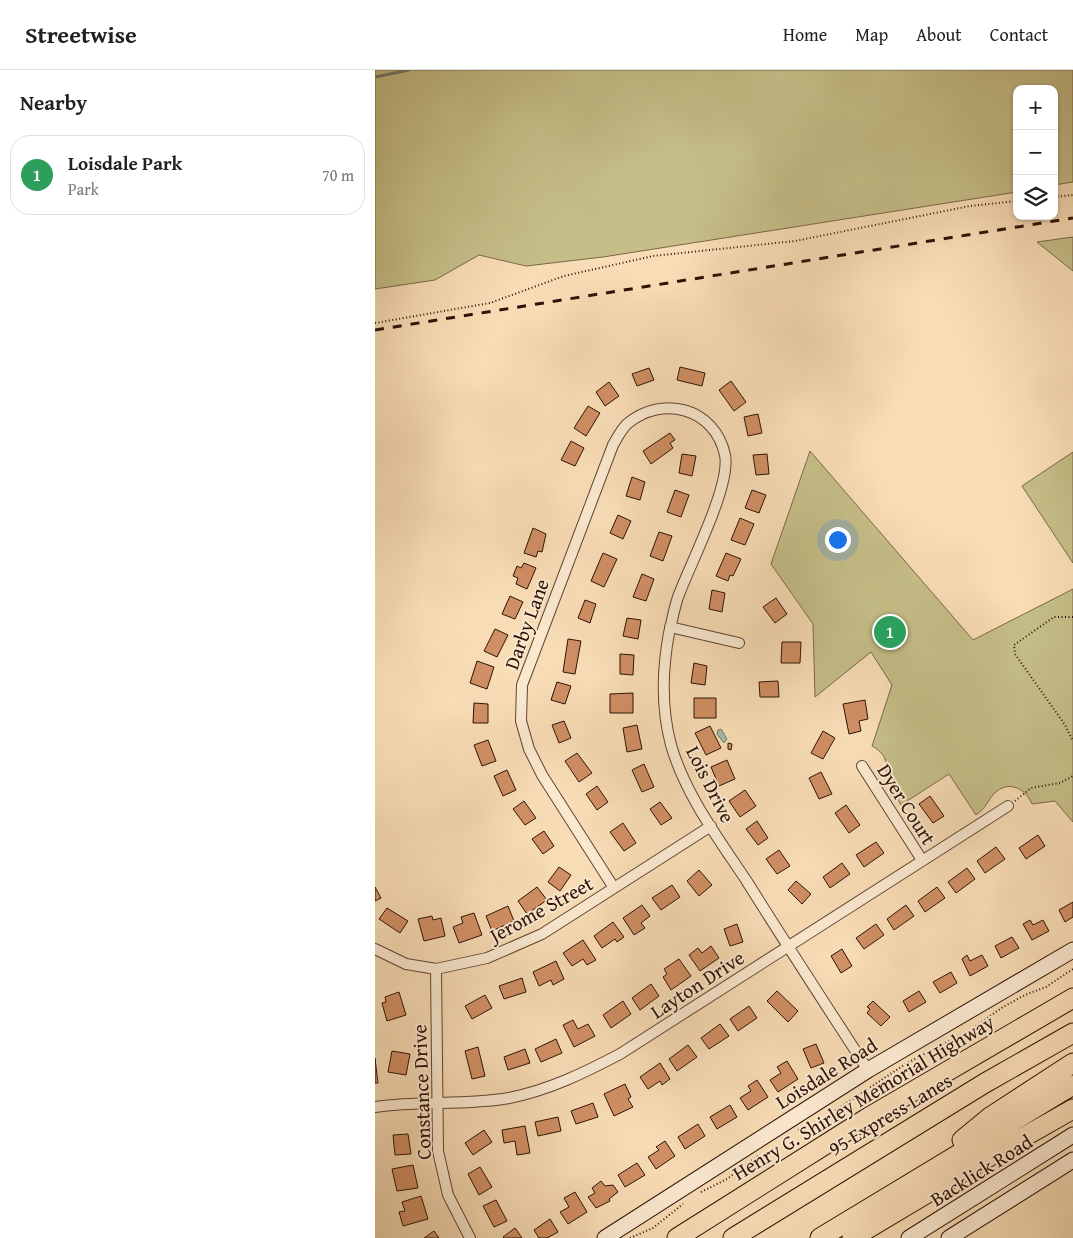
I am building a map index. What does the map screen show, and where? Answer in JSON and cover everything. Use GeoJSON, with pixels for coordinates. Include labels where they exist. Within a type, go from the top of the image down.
{"type":"FeatureCollection","features":[{"type":"Feature","properties":{"kind":"highway","name":"Henry G. Shirley Memorial Highway"},"geometry":{"type":"LineString","coordinates":[[677,1238],[869,1117],[1073,998]]}},
{"type":"Feature","properties":{"kind":"highway","name":"95 Express Lanes"},"geometry":{"type":"LineString","coordinates":[[733,1238],[985,1083],[1073,1033]]}},
{"type":"Feature","properties":{"kind":"highway"},"geometry":{"type":"LineString","coordinates":[[923,1174],[990,1117],[1073,1063]]}},
{"type":"Feature","properties":{"kind":"highway"},"geometry":{"type":"LineString","coordinates":[[820,1238],[1073,1085]]}},
{"type":"Feature","properties":{"kind":"highway"},"geometry":{"type":"LineString","coordinates":[[852,1238],[1073,1109]]}},
{"type":"Feature","properties":{"kind":"main road","name":"Loisdale Road"},"geometry":{"type":"LineString","coordinates":[[605,1238],[868,1070],[1073,950]]}},
{"type":"Feature","properties":{"kind":"main road","name":"Backlick Road"},"geometry":{"type":"LineString","coordinates":[[909,1238],[1073,1135]]}},
{"type":"Feature","properties":{"kind":"main road","name":"Backlick Road"},"geometry":{"type":"LineString","coordinates":[[949,1238],[1073,1160]]}},
{"type":"Feature","properties":{"kind":"street","name":"Darby Lane"},"geometry":{"type":"LineString","coordinates":[[614,888],[542,775],[529,749],[521,721],[522,685],[613,445],[621,432],[646,412],[669,408],[685,410]]}},
{"type":"Feature","properties":{"kind":"street","name":"Lois Drive"},"geometry":{"type":"LineString","coordinates":[[685,410],[703,419],[711,427],[722,444],[726,467],[721,489],[678,597],[670,627],[663,672],[667,728],[671,746],[685,781],[711,826],[868,1070]]}},
{"type":"Feature","properties":{"kind":"street"},"geometry":{"type":"LineString","coordinates":[[670,627],[739,643]]}},
{"type":"Feature","properties":{"kind":"street","name":"Dyer Court"},"geometry":{"type":"LineString","coordinates":[[862,766],[922,860]]}},
{"type":"Feature","properties":{"kind":"street","name":"Layton Drive"},"geometry":{"type":"LineString","coordinates":[[375,1107],[509,1098],[545,1089],[577,1077],[620,1054],[1008,806]]}},
{"type":"Feature","properties":{"kind":"street","name":"Jerome Street"},"geometry":{"type":"LineString","coordinates":[[375,949],[406,964],[436,969],[480,960],[510,950],[542,934],[711,826]]}},
{"type":"Feature","properties":{"kind":"street","name":"Constance Drive"},"geometry":{"type":"LineString","coordinates":[[436,969],[437,1142],[441,1173],[448,1195],[470,1238]]}},
{"type":"Feature","properties":{"kind":"path"},"geometry":{"type":"LineString","coordinates":[[1058,197],[1073,195]]}},
{"type":"Feature","properties":{"kind":"path"},"geometry":{"type":"LineString","coordinates":[[375,323],[490,303],[564,276],[653,256],[795,241],[969,206],[1013,201]]}},
{"type":"Feature","properties":{"kind":"path"},"geometry":{"type":"LineString","coordinates":[[1073,617],[1054,617],[1014,645],[1015,654],[1065,725],[1073,741]]}},
{"type":"Feature","properties":{"kind":"path"},"geometry":{"type":"LineString","coordinates":[[1008,806],[1029,789],[1061,783],[1073,776]]}},
{"type":"Feature","properties":{"kind":"path"},"geometry":{"type":"LineString","coordinates":[[793,1132],[821,1120],[907,1063],[969,1031],[1003,1007],[1025,995],[1046,987],[1073,969]]}},
{"type":"Feature","properties":{"kind":"path"},"geometry":{"type":"LineString","coordinates":[[700,1193],[727,1178],[761,1154]]}},
{"type":"Feature","properties":{"kind":"path"},"geometry":{"type":"LineString","coordinates":[[630,1238],[653,1228],[685,1202]]}},
{"type":"Feature","properties":{"kind":"shaded area"},"geometry":{"type":"Polygon","coordinates":[[[375,70],[1073,70],[1073,182],[1058,184],[1058,85],[1013,85],[1013,193],[603,257],[526,266],[479,255],[435,280],[375,289],[375,70]]]}},
{"type":"Feature","properties":{"kind":"shaded area"},"geometry":{"type":"Polygon","coordinates":[[[1073,237],[1073,271],[1037,242],[1073,237]]]}},
{"type":"Feature","properties":{"kind":"shaded area"},"geometry":{"type":"Polygon","coordinates":[[[810,451],[973,640],[1073,589],[1073,822],[1055,801],[1032,804],[1026,794],[1012,787],[1002,788],[997,791],[976,815],[949,774],[901,805],[889,784],[883,754],[872,746],[892,685],[871,652],[815,697],[813,624],[771,564],[810,451]]]}},
{"type":"Feature","properties":{"kind":"shaded area"},"geometry":{"type":"Polygon","coordinates":[[[1073,452],[1073,563],[1022,486],[1073,452]]]}},
{"type":"Feature","properties":{"kind":"shaded area"},"geometry":{"type":"Polygon","coordinates":[[[721,729],[727,739],[724,743],[717,734],[718,730],[721,729]]]}},
{"type":"Feature","properties":{"kind":"building"},"geometry":{"type":"Polygon","coordinates":[[[680,367],[705,373],[702,386],[677,380],[680,367]]]}},
{"type":"Feature","properties":{"kind":"building"},"geometry":{"type":"Polygon","coordinates":[[[649,368],[654,380],[637,386],[632,374],[649,368]]]}},
{"type":"Feature","properties":{"kind":"building"},"geometry":{"type":"Polygon","coordinates":[[[731,381],[746,402],[734,411],[719,390],[731,381]]]}},
{"type":"Feature","properties":{"kind":"building"},"geometry":{"type":"Polygon","coordinates":[[[609,382],[619,396],[605,406],[596,392],[609,382]]]}},
{"type":"Feature","properties":{"kind":"building"},"geometry":{"type":"Polygon","coordinates":[[[588,406],[600,413],[586,436],[574,428],[588,406]]]}},
{"type":"Feature","properties":{"kind":"building"},"geometry":{"type":"Polygon","coordinates":[[[758,414],[762,433],[748,436],[744,417],[758,414]]]}},
{"type":"Feature","properties":{"kind":"building"},"geometry":{"type":"Polygon","coordinates":[[[670,433],[675,440],[670,443],[673,448],[651,464],[643,451],[670,433]]]}},
{"type":"Feature","properties":{"kind":"building"},"geometry":{"type":"Polygon","coordinates":[[[571,441],[584,448],[575,466],[561,460],[571,441]]]}},
{"type":"Feature","properties":{"kind":"building"},"geometry":{"type":"Polygon","coordinates":[[[682,454],[696,456],[692,476],[679,473],[682,454]]]}},
{"type":"Feature","properties":{"kind":"building"},"geometry":{"type":"Polygon","coordinates":[[[767,454],[769,474],[756,475],[753,455],[767,454]]]}},
{"type":"Feature","properties":{"kind":"building"},"geometry":{"type":"Polygon","coordinates":[[[632,477],[645,482],[640,500],[626,496],[632,477]]]}},
{"type":"Feature","properties":{"kind":"building"},"geometry":{"type":"Polygon","coordinates":[[[675,490],[689,495],[681,517],[667,512],[675,490]]]}},
{"type":"Feature","properties":{"kind":"building"},"geometry":{"type":"Polygon","coordinates":[[[752,490],[766,495],[759,513],[745,508],[752,490]]]}},
{"type":"Feature","properties":{"kind":"building"},"geometry":{"type":"Polygon","coordinates":[[[618,515],[631,521],[623,539],[610,533],[618,515]]]}},
{"type":"Feature","properties":{"kind":"building"},"geometry":{"type":"Polygon","coordinates":[[[740,518],[754,524],[745,545],[731,540],[740,518]]]}},
{"type":"Feature","properties":{"kind":"building"},"geometry":{"type":"Polygon","coordinates":[[[533,528],[546,534],[542,552],[538,551],[536,557],[524,553],[533,528]]]}},
{"type":"Feature","properties":{"kind":"building"},"geometry":{"type":"Polygon","coordinates":[[[659,532],[672,536],[663,561],[650,556],[659,532]]]}},
{"type":"Feature","properties":{"kind":"building"},"geometry":{"type":"Polygon","coordinates":[[[603,553],[617,559],[604,587],[591,581],[603,553]]]}},
{"type":"Feature","properties":{"kind":"building"},"geometry":{"type":"Polygon","coordinates":[[[726,553],[741,559],[733,576],[730,575],[728,581],[716,576],[726,553]]]}},
{"type":"Feature","properties":{"kind":"building"},"geometry":{"type":"Polygon","coordinates":[[[524,563],[536,568],[527,589],[516,584],[518,578],[513,576],[517,566],[521,568],[524,563]]]}},
{"type":"Feature","properties":{"kind":"building"},"geometry":{"type":"Polygon","coordinates":[[[642,574],[654,579],[646,601],[633,597],[642,574]]]}},
{"type":"Feature","properties":{"kind":"building"},"geometry":{"type":"Polygon","coordinates":[[[712,590],[725,593],[722,612],[709,609],[712,590]]]}},
{"type":"Feature","properties":{"kind":"building"},"geometry":{"type":"Polygon","coordinates":[[[510,596],[523,602],[515,619],[502,614],[510,596]]]}},
{"type":"Feature","properties":{"kind":"building"},"geometry":{"type":"Polygon","coordinates":[[[776,598],[787,614],[775,623],[763,607],[776,598]]]}},
{"type":"Feature","properties":{"kind":"building"},"geometry":{"type":"Polygon","coordinates":[[[585,600],[596,604],[590,623],[578,618],[585,600]]]}},
{"type":"Feature","properties":{"kind":"building"},"geometry":{"type":"Polygon","coordinates":[[[627,618],[641,620],[638,639],[623,636],[627,618]]]}},
{"type":"Feature","properties":{"kind":"building"},"geometry":{"type":"Polygon","coordinates":[[[495,629],[508,635],[497,657],[484,651],[495,629]]]}},
{"type":"Feature","properties":{"kind":"building"},"geometry":{"type":"Polygon","coordinates":[[[568,639],[581,641],[575,674],[563,672],[568,639]]]}},
{"type":"Feature","properties":{"kind":"building"},"geometry":{"type":"Polygon","coordinates":[[[782,642],[801,642],[800,663],[781,663],[782,642]]]}},
{"type":"Feature","properties":{"kind":"building"},"geometry":{"type":"Polygon","coordinates":[[[620,654],[634,655],[633,675],[620,674],[620,654]]]}},
{"type":"Feature","properties":{"kind":"building"},"geometry":{"type":"Polygon","coordinates":[[[477,661],[494,667],[487,689],[470,683],[477,661]]]}},
{"type":"Feature","properties":{"kind":"building"},"geometry":{"type":"Polygon","coordinates":[[[694,663],[707,666],[705,685],[691,683],[694,663]]]}},
{"type":"Feature","properties":{"kind":"building"},"geometry":{"type":"Polygon","coordinates":[[[778,681],[779,697],[760,697],[759,682],[778,681]]]}},
{"type":"Feature","properties":{"kind":"building"},"geometry":{"type":"Polygon","coordinates":[[[557,682],[571,686],[565,704],[551,700],[557,682]]]}},
{"type":"Feature","properties":{"kind":"building"},"geometry":{"type":"Polygon","coordinates":[[[633,693],[633,713],[610,713],[610,694],[633,693]]]}},
{"type":"Feature","properties":{"kind":"building"},"geometry":{"type":"Polygon","coordinates":[[[694,698],[716,698],[716,718],[694,718],[694,698]]]}},
{"type":"Feature","properties":{"kind":"building"},"geometry":{"type":"Polygon","coordinates":[[[865,700],[868,719],[859,721],[861,731],[849,734],[843,704],[865,700]]]}},
{"type":"Feature","properties":{"kind":"building"},"geometry":{"type":"Polygon","coordinates":[[[474,703],[488,704],[488,723],[473,723],[474,703]]]}},
{"type":"Feature","properties":{"kind":"building"},"geometry":{"type":"Polygon","coordinates":[[[564,721],[571,738],[559,743],[552,725],[564,721]]]}},
{"type":"Feature","properties":{"kind":"building"},"geometry":{"type":"Polygon","coordinates":[[[637,725],[642,749],[627,752],[623,728],[637,725]]]}},
{"type":"Feature","properties":{"kind":"building"},"geometry":{"type":"Polygon","coordinates":[[[710,726],[721,748],[706,755],[695,733],[710,726]]]}},
{"type":"Feature","properties":{"kind":"building"},"geometry":{"type":"Polygon","coordinates":[[[823,731],[835,738],[823,759],[811,753],[823,731]]]}},
{"type":"Feature","properties":{"kind":"building"},"geometry":{"type":"Polygon","coordinates":[[[488,740],[496,761],[482,766],[474,745],[488,740]]]}},
{"type":"Feature","properties":{"kind":"building"},"geometry":{"type":"Polygon","coordinates":[[[728,743],[732,744],[731,750],[728,749],[728,743]]]}},
{"type":"Feature","properties":{"kind":"building"},"geometry":{"type":"Polygon","coordinates":[[[577,753],[592,773],[579,782],[565,761],[577,753]]]}},
{"type":"Feature","properties":{"kind":"building"},"geometry":{"type":"Polygon","coordinates":[[[727,760],[735,779],[719,786],[711,767],[727,760]]]}},
{"type":"Feature","properties":{"kind":"building"},"geometry":{"type":"Polygon","coordinates":[[[644,764],[654,787],[642,792],[632,770],[644,764]]]}},
{"type":"Feature","properties":{"kind":"building"},"geometry":{"type":"Polygon","coordinates":[[[507,770],[516,790],[503,796],[494,776],[507,770]]]}},
{"type":"Feature","properties":{"kind":"building"},"geometry":{"type":"Polygon","coordinates":[[[821,772],[832,794],[819,799],[809,778],[821,772]]]}},
{"type":"Feature","properties":{"kind":"building"},"geometry":{"type":"Polygon","coordinates":[[[597,786],[608,802],[597,810],[586,794],[597,786]]]}},
{"type":"Feature","properties":{"kind":"building"},"geometry":{"type":"Polygon","coordinates":[[[745,790],[756,806],[740,817],[729,801],[745,790]]]}},
{"type":"Feature","properties":{"kind":"building"},"geometry":{"type":"Polygon","coordinates":[[[930,796],[944,816],[933,823],[919,804],[930,796]]]}},
{"type":"Feature","properties":{"kind":"building"},"geometry":{"type":"Polygon","coordinates":[[[524,801],[536,818],[525,825],[513,809],[524,801]]]}},
{"type":"Feature","properties":{"kind":"building"},"geometry":{"type":"Polygon","coordinates":[[[660,802],[672,818],[661,825],[650,809],[660,802]]]}},
{"type":"Feature","properties":{"kind":"building"},"geometry":{"type":"Polygon","coordinates":[[[846,805],[860,825],[849,833],[835,813],[846,805]]]}},
{"type":"Feature","properties":{"kind":"building"},"geometry":{"type":"Polygon","coordinates":[[[757,821],[768,838],[758,845],[746,829],[757,821]]]}},
{"type":"Feature","properties":{"kind":"building"},"geometry":{"type":"Polygon","coordinates":[[[623,823],[636,843],[624,851],[610,832],[623,823]]]}},
{"type":"Feature","properties":{"kind":"building"},"geometry":{"type":"Polygon","coordinates":[[[544,831],[554,846],[543,854],[532,839],[544,831]]]}},
{"type":"Feature","properties":{"kind":"building"},"geometry":{"type":"Polygon","coordinates":[[[1038,835],[1045,846],[1026,859],[1019,848],[1038,835]]]}},
{"type":"Feature","properties":{"kind":"building"},"geometry":{"type":"Polygon","coordinates":[[[876,842],[884,853],[864,867],[856,855],[876,842]]]}},
{"type":"Feature","properties":{"kind":"building"},"geometry":{"type":"Polygon","coordinates":[[[996,847],[1005,859],[985,873],[977,861],[996,847]]]}},
{"type":"Feature","properties":{"kind":"building"},"geometry":{"type":"Polygon","coordinates":[[[779,850],[790,866],[777,874],[766,859],[779,850]]]}},
{"type":"Feature","properties":{"kind":"building"},"geometry":{"type":"Polygon","coordinates":[[[842,863],[850,874],[830,888],[823,877],[842,863]]]}},
{"type":"Feature","properties":{"kind":"building"},"geometry":{"type":"Polygon","coordinates":[[[559,867],[571,875],[560,891],[548,882],[559,867]]]}},
{"type":"Feature","properties":{"kind":"building"},"geometry":{"type":"Polygon","coordinates":[[[967,868],[975,879],[956,893],[948,882],[967,868]]]}},
{"type":"Feature","properties":{"kind":"building"},"geometry":{"type":"Polygon","coordinates":[[[699,870],[712,885],[699,896],[687,881],[699,870]]]}},
{"type":"Feature","properties":{"kind":"building"},"geometry":{"type":"Polygon","coordinates":[[[796,881],[811,894],[802,904],[788,890],[796,881]]]}},
{"type":"Feature","properties":{"kind":"building"},"geometry":{"type":"Polygon","coordinates":[[[672,885],[680,897],[661,910],[652,898],[672,885]]]}},
{"type":"Feature","properties":{"kind":"building"},"geometry":{"type":"Polygon","coordinates":[[[375,887],[381,898],[375,901],[375,887]]]}},
{"type":"Feature","properties":{"kind":"building"},"geometry":{"type":"Polygon","coordinates":[[[537,887],[547,900],[527,914],[518,901],[537,887]]]}},
{"type":"Feature","properties":{"kind":"building"},"geometry":{"type":"Polygon","coordinates":[[[937,887],[945,898],[925,912],[918,901],[937,887]]]}},
{"type":"Feature","properties":{"kind":"building"},"geometry":{"type":"Polygon","coordinates":[[[1073,902],[1073,917],[1065,922],[1059,910],[1073,902]]]}},
{"type":"Feature","properties":{"kind":"building"},"geometry":{"type":"Polygon","coordinates":[[[642,905],[650,916],[641,923],[645,928],[634,935],[623,918],[642,905]]]}},
{"type":"Feature","properties":{"kind":"building"},"geometry":{"type":"Polygon","coordinates":[[[906,905],[914,916],[894,930],[887,919],[906,905]]]}},
{"type":"Feature","properties":{"kind":"building"},"geometry":{"type":"Polygon","coordinates":[[[508,906],[514,921],[492,931],[486,916],[508,906]]]}},
{"type":"Feature","properties":{"kind":"building"},"geometry":{"type":"Polygon","coordinates":[[[387,908],[408,921],[400,933],[379,919],[387,908]]]}},
{"type":"Feature","properties":{"kind":"building"},"geometry":{"type":"Polygon","coordinates":[[[474,913],[482,935],[459,943],[453,927],[463,923],[461,917],[474,913]]]}},
{"type":"Feature","properties":{"kind":"building"},"geometry":{"type":"Polygon","coordinates":[[[432,916],[433,920],[441,918],[445,936],[424,941],[418,919],[432,916]]]}},
{"type":"Feature","properties":{"kind":"building"},"geometry":{"type":"Polygon","coordinates":[[[1030,920],[1033,925],[1043,920],[1049,931],[1032,940],[1023,924],[1030,920]]]}},
{"type":"Feature","properties":{"kind":"building"},"geometry":{"type":"Polygon","coordinates":[[[613,922],[624,937],[617,942],[615,939],[602,948],[594,936],[613,922]]]}},
{"type":"Feature","properties":{"kind":"building"},"geometry":{"type":"Polygon","coordinates":[[[737,924],[743,942],[730,946],[724,929],[737,924]]]}},
{"type":"Feature","properties":{"kind":"building"},"geometry":{"type":"Polygon","coordinates":[[[876,924],[884,935],[864,949],[856,938],[876,924]]]}},
{"type":"Feature","properties":{"kind":"building"},"geometry":{"type":"Polygon","coordinates":[[[1012,937],[1019,948],[1001,958],[995,946],[1012,937]]]}},
{"type":"Feature","properties":{"kind":"building"},"geometry":{"type":"Polygon","coordinates":[[[583,940],[596,960],[587,965],[583,959],[572,966],[563,953],[583,940]]]}},
{"type":"Feature","properties":{"kind":"building"},"geometry":{"type":"Polygon","coordinates":[[[711,946],[719,958],[700,971],[689,955],[698,948],[702,953],[711,946]]]}},
{"type":"Feature","properties":{"kind":"building"},"geometry":{"type":"Polygon","coordinates":[[[842,949],[852,966],[841,973],[831,956],[842,949]]]}},
{"type":"Feature","properties":{"kind":"building"},"geometry":{"type":"Polygon","coordinates":[[[967,955],[970,961],[982,955],[988,966],[970,976],[962,959],[967,955]]]}},
{"type":"Feature","properties":{"kind":"building"},"geometry":{"type":"Polygon","coordinates":[[[679,959],[691,976],[671,990],[663,977],[667,974],[664,969],[679,959]]]}},
{"type":"Feature","properties":{"kind":"building"},"geometry":{"type":"Polygon","coordinates":[[[556,961],[564,979],[553,985],[551,980],[539,986],[533,972],[556,961]]]}},
{"type":"Feature","properties":{"kind":"building"},"geometry":{"type":"Polygon","coordinates":[[[951,972],[957,983],[940,993],[933,982],[951,972]]]}},
{"type":"Feature","properties":{"kind":"building"},"geometry":{"type":"Polygon","coordinates":[[[522,978],[526,992],[504,999],[499,986],[522,978]]]}},
{"type":"Feature","properties":{"kind":"building"},"geometry":{"type":"Polygon","coordinates":[[[651,984],[659,996],[640,1010],[632,998],[651,984]]]}},
{"type":"Feature","properties":{"kind":"building"},"geometry":{"type":"Polygon","coordinates":[[[777,991],[798,1011],[788,1022],[767,1001],[777,991]]]}},
{"type":"Feature","properties":{"kind":"building"},"geometry":{"type":"Polygon","coordinates":[[[919,991],[926,1002],[909,1012],[903,1001],[919,991]]]}},
{"type":"Feature","properties":{"kind":"building"},"geometry":{"type":"Polygon","coordinates":[[[399,992],[406,1015],[387,1021],[382,1003],[386,1002],[385,997],[399,992]]]}},
{"type":"Feature","properties":{"kind":"building"},"geometry":{"type":"Polygon","coordinates":[[[485,995],[492,1008],[472,1019],[465,1006],[485,995]]]}},
{"type":"Feature","properties":{"kind":"building"},"geometry":{"type":"Polygon","coordinates":[[[623,1001],[631,1014],[611,1028],[603,1015],[623,1001]]]}},
{"type":"Feature","properties":{"kind":"building"},"geometry":{"type":"Polygon","coordinates":[[[873,1001],[890,1017],[881,1026],[867,1013],[870,1009],[867,1007],[873,1001]]]}},
{"type":"Feature","properties":{"kind":"building"},"geometry":{"type":"Polygon","coordinates":[[[749,1006],[757,1018],[738,1031],[730,1019],[749,1006]]]}},
{"type":"Feature","properties":{"kind":"building"},"geometry":{"type":"Polygon","coordinates":[[[573,1020],[578,1029],[588,1024],[595,1036],[574,1047],[563,1025],[573,1020]]]}},
{"type":"Feature","properties":{"kind":"building"},"geometry":{"type":"Polygon","coordinates":[[[720,1024],[729,1036],[709,1049],[701,1038],[720,1024]]]}},
{"type":"Feature","properties":{"kind":"building"},"geometry":{"type":"Polygon","coordinates":[[[556,1039],[562,1053],[541,1062],[535,1049],[556,1039]]]}},
{"type":"Feature","properties":{"kind":"building"},"geometry":{"type":"Polygon","coordinates":[[[816,1044],[824,1063],[811,1068],[803,1049],[816,1044]]]}},
{"type":"Feature","properties":{"kind":"building"},"geometry":{"type":"Polygon","coordinates":[[[688,1045],[697,1057],[677,1071],[669,1059],[688,1045]]]}},
{"type":"Feature","properties":{"kind":"building"},"geometry":{"type":"Polygon","coordinates":[[[478,1047],[485,1076],[472,1079],[465,1051],[478,1047]]]}},
{"type":"Feature","properties":{"kind":"building"},"geometry":{"type":"Polygon","coordinates":[[[525,1049],[530,1063],[508,1070],[504,1057],[525,1049]]]}},
{"type":"Feature","properties":{"kind":"building"},"geometry":{"type":"Polygon","coordinates":[[[392,1051],[410,1054],[406,1075],[388,1072],[392,1051]]]}},
{"type":"Feature","properties":{"kind":"building"},"geometry":{"type":"Polygon","coordinates":[[[375,1058],[378,1083],[375,1083],[375,1058]]]}},
{"type":"Feature","properties":{"kind":"building"},"geometry":{"type":"Polygon","coordinates":[[[787,1061],[798,1079],[778,1092],[770,1080],[781,1073],[777,1067],[787,1061]]]}},
{"type":"Feature","properties":{"kind":"building"},"geometry":{"type":"Polygon","coordinates":[[[660,1063],[670,1079],[662,1085],[660,1081],[648,1089],[640,1077],[660,1063]]]}},
{"type":"Feature","properties":{"kind":"building"},"geometry":{"type":"Polygon","coordinates":[[[757,1080],[768,1097],[748,1110],[740,1098],[751,1091],[748,1086],[757,1080]]]}},
{"type":"Feature","properties":{"kind":"building"},"geometry":{"type":"Polygon","coordinates":[[[625,1084],[631,1097],[628,1099],[633,1107],[614,1116],[604,1094],[625,1084]]]}},
{"type":"Feature","properties":{"kind":"building"},"geometry":{"type":"Polygon","coordinates":[[[593,1103],[598,1117],[576,1124],[571,1111],[593,1103]]]}},
{"type":"Feature","properties":{"kind":"building"},"geometry":{"type":"Polygon","coordinates":[[[730,1105],[737,1117],[717,1129],[710,1117],[730,1105]]]}},
{"type":"Feature","properties":{"kind":"building"},"geometry":{"type":"Polygon","coordinates":[[[558,1117],[561,1131],[538,1136],[535,1122],[558,1117]]]}},
{"type":"Feature","properties":{"kind":"building"},"geometry":{"type":"Polygon","coordinates":[[[698,1124],[705,1136],[685,1149],[678,1137],[698,1124]]]}},
{"type":"Feature","properties":{"kind":"building"},"geometry":{"type":"Polygon","coordinates":[[[525,1126],[530,1153],[517,1155],[515,1141],[504,1143],[502,1130],[525,1126]]]}},
{"type":"Feature","properties":{"kind":"building"},"geometry":{"type":"Polygon","coordinates":[[[484,1130],[492,1142],[473,1155],[465,1143],[484,1130]]]}},
{"type":"Feature","properties":{"kind":"building"},"geometry":{"type":"Polygon","coordinates":[[[408,1134],[411,1154],[395,1155],[393,1135],[408,1134]]]}},
{"type":"Feature","properties":{"kind":"building"},"geometry":{"type":"Polygon","coordinates":[[[665,1141],[675,1156],[656,1169],[648,1157],[659,1150],[656,1147],[665,1141]]]}},
{"type":"Feature","properties":{"kind":"building"},"geometry":{"type":"Polygon","coordinates":[[[637,1163],[645,1175],[625,1187],[618,1175],[637,1163]]]}},
{"type":"Feature","properties":{"kind":"building"},"geometry":{"type":"Polygon","coordinates":[[[413,1165],[418,1188],[397,1191],[392,1169],[413,1165]]]}},
{"type":"Feature","properties":{"kind":"building"},"geometry":{"type":"Polygon","coordinates":[[[480,1167],[492,1187],[479,1195],[468,1174],[480,1167]]]}},
{"type":"Feature","properties":{"kind":"building"},"geometry":{"type":"Polygon","coordinates":[[[601,1181],[605,1186],[613,1185],[618,1192],[609,1199],[610,1201],[596,1208],[588,1197],[595,1193],[592,1188],[601,1181]]]}},
{"type":"Feature","properties":{"kind":"building"},"geometry":{"type":"Polygon","coordinates":[[[575,1192],[587,1212],[568,1224],[560,1212],[569,1207],[564,1198],[575,1192]]]}},
{"type":"Feature","properties":{"kind":"building"},"geometry":{"type":"Polygon","coordinates":[[[421,1196],[428,1219],[403,1226],[399,1212],[405,1211],[402,1202],[421,1196]]]}},
{"type":"Feature","properties":{"kind":"building"},"geometry":{"type":"Polygon","coordinates":[[[496,1200],[507,1221],[494,1227],[483,1206],[496,1200]]]}},
{"type":"Feature","properties":{"kind":"building"},"geometry":{"type":"Polygon","coordinates":[[[550,1219],[558,1232],[547,1238],[539,1238],[534,1230],[550,1219]]]}},
{"type":"Feature","properties":{"kind":"building"},"geometry":{"type":"Polygon","coordinates":[[[515,1228],[522,1238],[503,1237],[515,1228]]]}},
{"type":"Feature","properties":{"kind":"building"},"geometry":{"type":"Polygon","coordinates":[[[434,1231],[439,1238],[424,1238],[434,1231]]]}},
{"type":"Feature","properties":{"kind":"waterway"},"geometry":{"type":"LineString","coordinates":[[375,77],[409,70]]}},
{"type":"Feature","properties":{"kind":"railway"},"geometry":{"type":"LineString","coordinates":[[375,330],[1073,218]]}},
{"type":"Feature","properties":{"kind":"place","name":"Loisdale Park"},"geometry":{"type":"Point","coordinates":[890,632]}}]}
